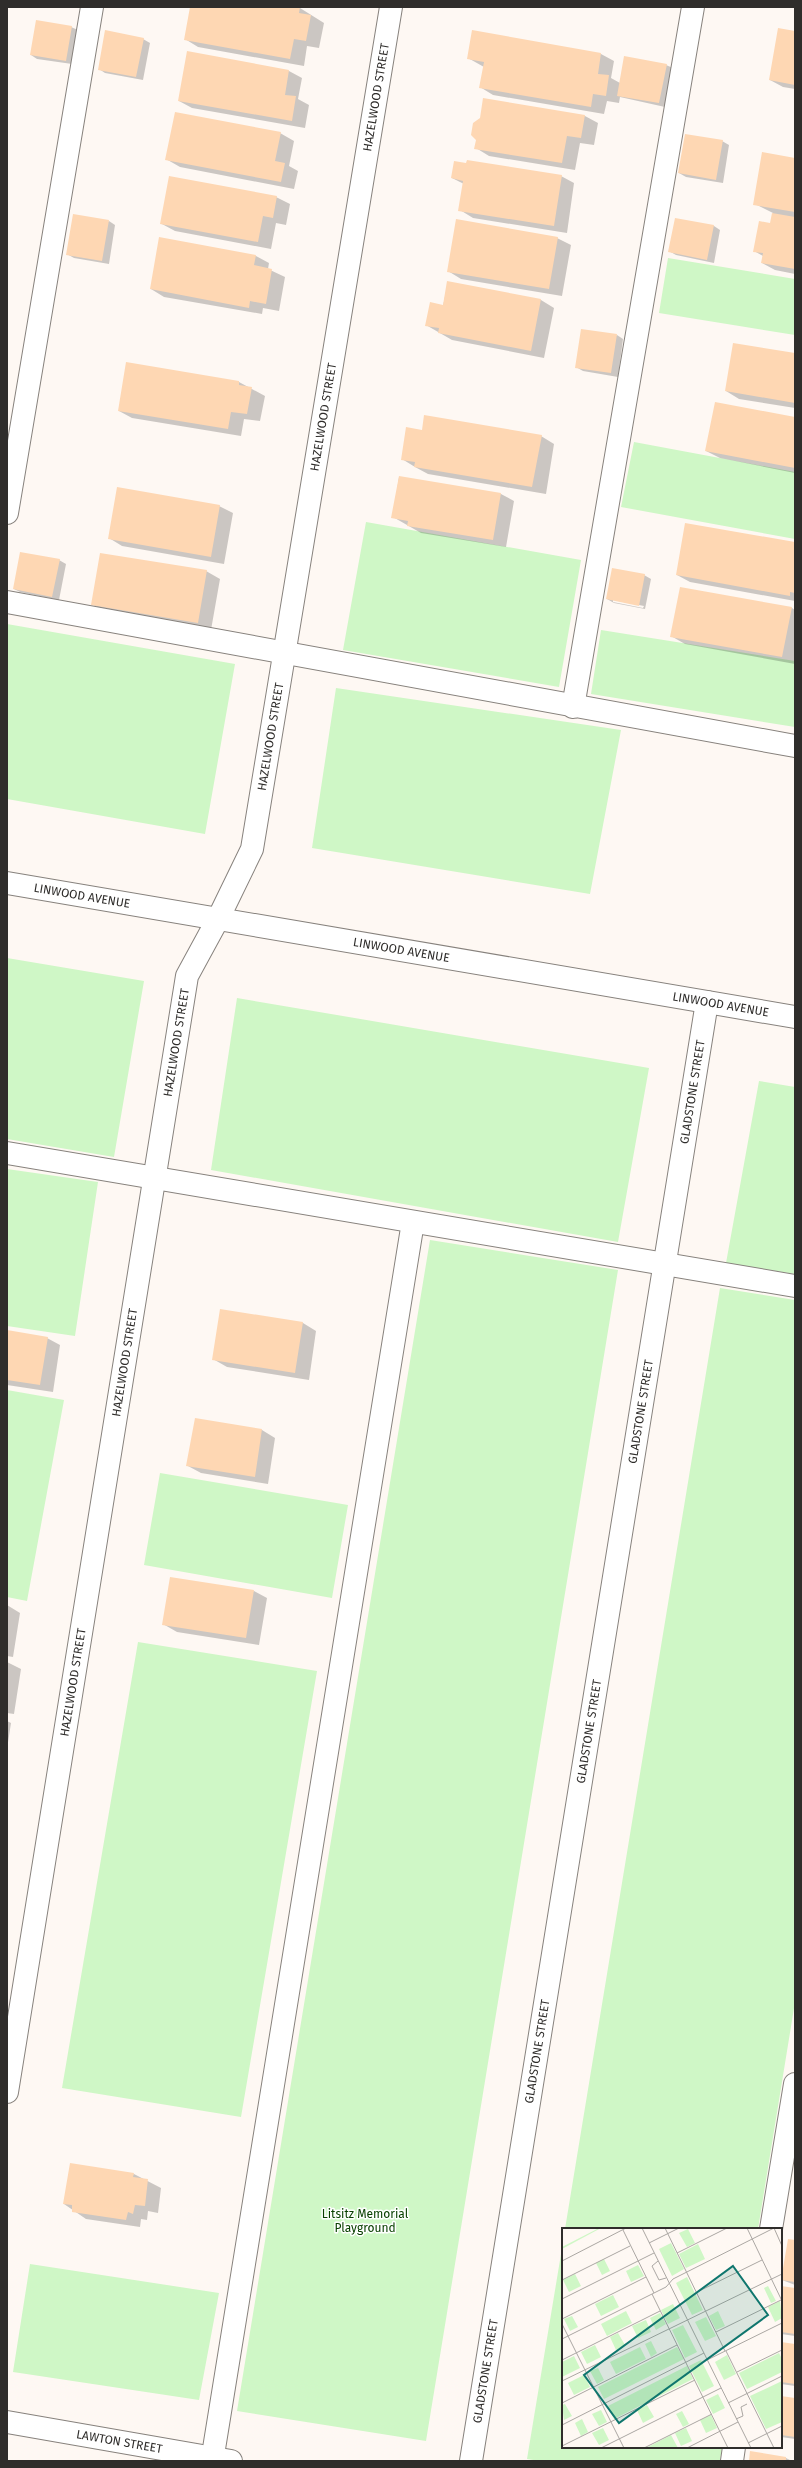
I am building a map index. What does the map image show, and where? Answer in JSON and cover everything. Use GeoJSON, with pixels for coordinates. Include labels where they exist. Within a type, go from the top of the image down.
{"type":"FeatureCollection","features":[{"type":"Feature","properties":{"kind":"street"},"geometry":{"type":"LineString","coordinates":[[7,513],[92,7]]}},
{"type":"Feature","properties":{"kind":"street","name":"HAZELWOOD STREET"},"geometry":{"type":"LineString","coordinates":[[7,2092],[187,976],[218,919],[252,849],[391,7]]}},
{"type":"Feature","properties":{"kind":"street"},"geometry":{"type":"LineString","coordinates":[[573,707],[693,7]]}},
{"type":"Feature","properties":{"kind":"street"},"geometry":{"type":"LineString","coordinates":[[7,602],[573,707],[795,746]]}},
{"type":"Feature","properties":{"kind":"street","name":"LINWOOD AVENUE"},"geometry":{"type":"LineString","coordinates":[[7,883],[795,1017]]}},
{"type":"Feature","properties":{"kind":"street","name":"GLADSTONE STREET"},"geometry":{"type":"LineString","coordinates":[[472,2461],[707,1002]]}},
{"type":"Feature","properties":{"kind":"street"},"geometry":{"type":"LineString","coordinates":[[7,1153],[795,1286]]}},
{"type":"Feature","properties":{"kind":"street"},"geometry":{"type":"LineString","coordinates":[[218,2460],[414,1222]]}},
{"type":"Feature","properties":{"kind":"street"},"geometry":{"type":"LineString","coordinates":[[771,2228],[795,2084]]}},
{"type":"Feature","properties":{"kind":"street","name":"LAWTON STREET"},"geometry":{"type":"LineString","coordinates":[[7,2422],[218,2460]]}},
{"type":"Feature","properties":{"kind":"street"},"geometry":{"type":"LineString","coordinates":[[732,2461],[734,2448]]}},
{"type":"Feature","properties":{"kind":"green space"},"geometry":{"type":"Polygon","coordinates":[[[668,258],[795,279],[795,335],[659,313],[668,258]]]}},
{"type":"Feature","properties":{"kind":"green space"},"geometry":{"type":"Polygon","coordinates":[[[634,442],[795,472],[795,539],[621,507],[634,442]]]}},
{"type":"Feature","properties":{"kind":"green space"},"geometry":{"type":"Polygon","coordinates":[[[366,522],[581,560],[559,687],[343,650],[366,522]]]}},
{"type":"Feature","properties":{"kind":"green space"},"geometry":{"type":"Polygon","coordinates":[[[7,624],[235,664],[205,834],[7,799],[7,624]]]}},
{"type":"Feature","properties":{"kind":"green space"},"geometry":{"type":"Polygon","coordinates":[[[601,630],[795,661],[795,727],[591,694],[601,630]]]}},
{"type":"Feature","properties":{"kind":"green space"},"geometry":{"type":"Polygon","coordinates":[[[336,688],[621,730],[590,894],[312,848],[336,688]]]}},
{"type":"Feature","properties":{"kind":"green space"},"geometry":{"type":"Polygon","coordinates":[[[7,958],[144,981],[114,1157],[7,1139],[7,958]]]}},
{"type":"Feature","properties":{"kind":"green space"},"geometry":{"type":"Polygon","coordinates":[[[237,998],[649,1068],[618,1242],[211,1170],[237,998]]]}},
{"type":"Feature","properties":{"kind":"green space"},"geometry":{"type":"Polygon","coordinates":[[[759,1081],[795,1087],[795,1274],[726,1263],[759,1081]]]}},
{"type":"Feature","properties":{"kind":"green space"},"geometry":{"type":"Polygon","coordinates":[[[7,1169],[98,1182],[75,1336],[7,1326],[7,1169]]]}},
{"type":"Feature","properties":{"kind":"green space","name":"Litsitz Memorial Playground"},"geometry":{"type":"Polygon","coordinates":[[[430,1240],[618,1270],[426,2441],[237,2411],[430,1240]]]}},
{"type":"Feature","properties":{"kind":"green space"},"geometry":{"type":"Polygon","coordinates":[[[720,1288],[795,1300],[795,2002],[758,2228],[565,2228],[720,1288]]]}},
{"type":"Feature","properties":{"kind":"green space"},"geometry":{"type":"Polygon","coordinates":[[[7,1390],[64,1400],[27,1601],[7,1597],[7,1390]]]}},
{"type":"Feature","properties":{"kind":"green space"},"geometry":{"type":"Polygon","coordinates":[[[160,1473],[348,1505],[332,1598],[144,1565],[160,1473]]]}},
{"type":"Feature","properties":{"kind":"green space"},"geometry":{"type":"Polygon","coordinates":[[[138,1642],[317,1671],[241,2117],[62,2088],[138,1642]]]}},
{"type":"Feature","properties":{"kind":"green space"},"geometry":{"type":"Polygon","coordinates":[[[562,2248],[562,2448],[722,2448],[720,2461],[540,2461],[527,2459],[562,2248]]]}},
{"type":"Feature","properties":{"kind":"green space"},"geometry":{"type":"Polygon","coordinates":[[[30,2264],[219,2293],[199,2400],[13,2372],[30,2264]]]}},
{"type":"Feature","properties":{"kind":"building"},"geometry":{"type":"Polygon","coordinates":[[[190,7],[300,7],[299,13],[311,15],[306,41],[294,39],[290,59],[184,40],[190,7]]]}},
{"type":"Feature","properties":{"kind":"building"},"geometry":{"type":"Polygon","coordinates":[[[36,20],[72,26],[66,61],[30,55],[36,20]]]}},
{"type":"Feature","properties":{"kind":"building"},"geometry":{"type":"Polygon","coordinates":[[[778,28],[795,31],[795,85],[769,80],[778,28]]]}},
{"type":"Feature","properties":{"kind":"building"},"geometry":{"type":"Polygon","coordinates":[[[105,30],[144,38],[136,77],[98,70],[105,30]]]}},
{"type":"Feature","properties":{"kind":"building"},"geometry":{"type":"Polygon","coordinates":[[[472,30],[601,53],[598,74],[609,75],[606,96],[593,94],[591,107],[479,88],[484,62],[467,59],[472,30]]]}},
{"type":"Feature","properties":{"kind":"building"},"geometry":{"type":"Polygon","coordinates":[[[187,51],[289,70],[285,95],[296,96],[292,121],[178,101],[187,51]]]}},
{"type":"Feature","properties":{"kind":"building"},"geometry":{"type":"Polygon","coordinates":[[[624,56],[667,64],[659,103],[617,96],[624,56]]]}},
{"type":"Feature","properties":{"kind":"building"},"geometry":{"type":"Polygon","coordinates":[[[483,98],[585,115],[581,138],[567,136],[562,163],[474,149],[476,140],[471,135],[473,123],[480,118],[483,98]]]}},
{"type":"Feature","properties":{"kind":"building"},"geometry":{"type":"Polygon","coordinates":[[[175,112],[281,132],[275,161],[285,163],[281,182],[165,160],[175,112]]]}},
{"type":"Feature","properties":{"kind":"building"},"geometry":{"type":"Polygon","coordinates":[[[685,134],[723,140],[716,180],[678,173],[685,134]]]}},
{"type":"Feature","properties":{"kind":"building"},"geometry":{"type":"Polygon","coordinates":[[[762,152],[795,158],[795,212],[753,205],[762,152]]]}},
{"type":"Feature","properties":{"kind":"building"},"geometry":{"type":"Polygon","coordinates":[[[467,160],[562,175],[554,226],[458,211],[463,181],[451,178],[454,161],[466,163],[467,160]]]}},
{"type":"Feature","properties":{"kind":"building"},"geometry":{"type":"Polygon","coordinates":[[[169,176],[277,196],[273,218],[263,216],[258,242],[160,224],[169,176]]]}},
{"type":"Feature","properties":{"kind":"building"},"geometry":{"type":"Polygon","coordinates":[[[772,213],[795,217],[795,269],[761,263],[763,253],[753,252],[759,221],[770,223],[772,213]]]}},
{"type":"Feature","properties":{"kind":"building"},"geometry":{"type":"Polygon","coordinates":[[[73,214],[109,220],[102,261],[66,255],[73,214]]]}},
{"type":"Feature","properties":{"kind":"building"},"geometry":{"type":"Polygon","coordinates":[[[675,218],[714,225],[707,260],[668,252],[675,218]]]}},
{"type":"Feature","properties":{"kind":"building"},"geometry":{"type":"Polygon","coordinates":[[[456,219],[558,237],[549,289],[447,272],[456,219]]]}},
{"type":"Feature","properties":{"kind":"building"},"geometry":{"type":"Polygon","coordinates":[[[159,237],[256,255],[254,265],[272,269],[266,304],[250,301],[249,308],[150,289],[159,237]]]}},
{"type":"Feature","properties":{"kind":"building"},"geometry":{"type":"Polygon","coordinates":[[[447,281],[541,299],[531,351],[438,333],[439,328],[425,326],[430,302],[443,305],[447,281]]]}},
{"type":"Feature","properties":{"kind":"building"},"geometry":{"type":"Polygon","coordinates":[[[581,329],[617,334],[611,373],[575,368],[581,329]]]}},
{"type":"Feature","properties":{"kind":"building"},"geometry":{"type":"Polygon","coordinates":[[[733,343],[795,353],[795,403],[725,391],[733,343]]]}},
{"type":"Feature","properties":{"kind":"building"},"geometry":{"type":"Polygon","coordinates":[[[126,362],[239,381],[239,385],[252,387],[247,414],[231,412],[228,429],[118,411],[126,362]]]}},
{"type":"Feature","properties":{"kind":"building"},"geometry":{"type":"Polygon","coordinates":[[[715,402],[795,417],[795,468],[705,451],[715,402]]]}},
{"type":"Feature","properties":{"kind":"building"},"geometry":{"type":"Polygon","coordinates":[[[424,415],[542,435],[532,487],[414,467],[415,462],[401,460],[406,427],[422,430],[424,415]]]}},
{"type":"Feature","properties":{"kind":"building"},"geometry":{"type":"Polygon","coordinates":[[[399,476],[501,493],[493,540],[407,526],[408,521],[391,518],[399,476]]]}},
{"type":"Feature","properties":{"kind":"building"},"geometry":{"type":"Polygon","coordinates":[[[117,487],[220,505],[211,557],[108,539],[117,487]]]}},
{"type":"Feature","properties":{"kind":"building"},"geometry":{"type":"Polygon","coordinates":[[[685,523],[795,542],[795,593],[790,592],[790,596],[676,575],[685,523]]]}},
{"type":"Feature","properties":{"kind":"building"},"geometry":{"type":"Polygon","coordinates":[[[20,552],[60,559],[52,597],[13,589],[20,552]]]}},
{"type":"Feature","properties":{"kind":"building"},"geometry":{"type":"Polygon","coordinates":[[[100,553],[207,570],[198,623],[91,605],[100,553]]]}},
{"type":"Feature","properties":{"kind":"building"},"geometry":{"type":"Polygon","coordinates":[[[612,568],[645,574],[639,606],[606,599],[612,568]]]}},
{"type":"Feature","properties":{"kind":"building"},"geometry":{"type":"Polygon","coordinates":[[[680,587],[792,607],[782,657],[670,637],[680,587]]]}},
{"type":"Feature","properties":{"kind":"building"},"geometry":{"type":"Polygon","coordinates":[[[220,1309],[303,1322],[295,1373],[212,1360],[220,1309]]]}},
{"type":"Feature","properties":{"kind":"building"},"geometry":{"type":"Polygon","coordinates":[[[7,1330],[48,1337],[40,1385],[7,1380],[7,1330]]]}},
{"type":"Feature","properties":{"kind":"building"},"geometry":{"type":"Polygon","coordinates":[[[195,1418],[262,1429],[255,1477],[186,1466],[195,1418]]]}},
{"type":"Feature","properties":{"kind":"building"},"geometry":{"type":"Polygon","coordinates":[[[170,1577],[254,1590],[246,1638],[162,1625],[170,1577]]]}},
{"type":"Feature","properties":{"kind":"building"},"geometry":{"type":"Polygon","coordinates":[[[70,2163],[134,2173],[133,2177],[148,2179],[145,2206],[135,2205],[133,2214],[128,2212],[126,2220],[72,2212],[72,2205],[63,2204],[70,2163]]]}},
{"type":"Feature","properties":{"kind":"building"},"geometry":{"type":"Polygon","coordinates":[[[788,2239],[795,2240],[795,2282],[782,2280],[788,2239]]]}},
{"type":"Feature","properties":{"kind":"building"},"geometry":{"type":"Polygon","coordinates":[[[782,2286],[795,2288],[795,2334],[782,2332],[782,2286]]]}},
{"type":"Feature","properties":{"kind":"building"},"geometry":{"type":"Polygon","coordinates":[[[782,2342],[795,2344],[795,2384],[782,2382],[782,2342]]]}},
{"type":"Feature","properties":{"kind":"building"},"geometry":{"type":"Polygon","coordinates":[[[782,2396],[795,2398],[795,2437],[782,2435],[782,2396]]]}},
{"type":"Feature","properties":{"kind":"building"},"geometry":{"type":"Polygon","coordinates":[[[750,2451],[786,2457],[786,2461],[749,2461],[750,2451]]]}}]}
